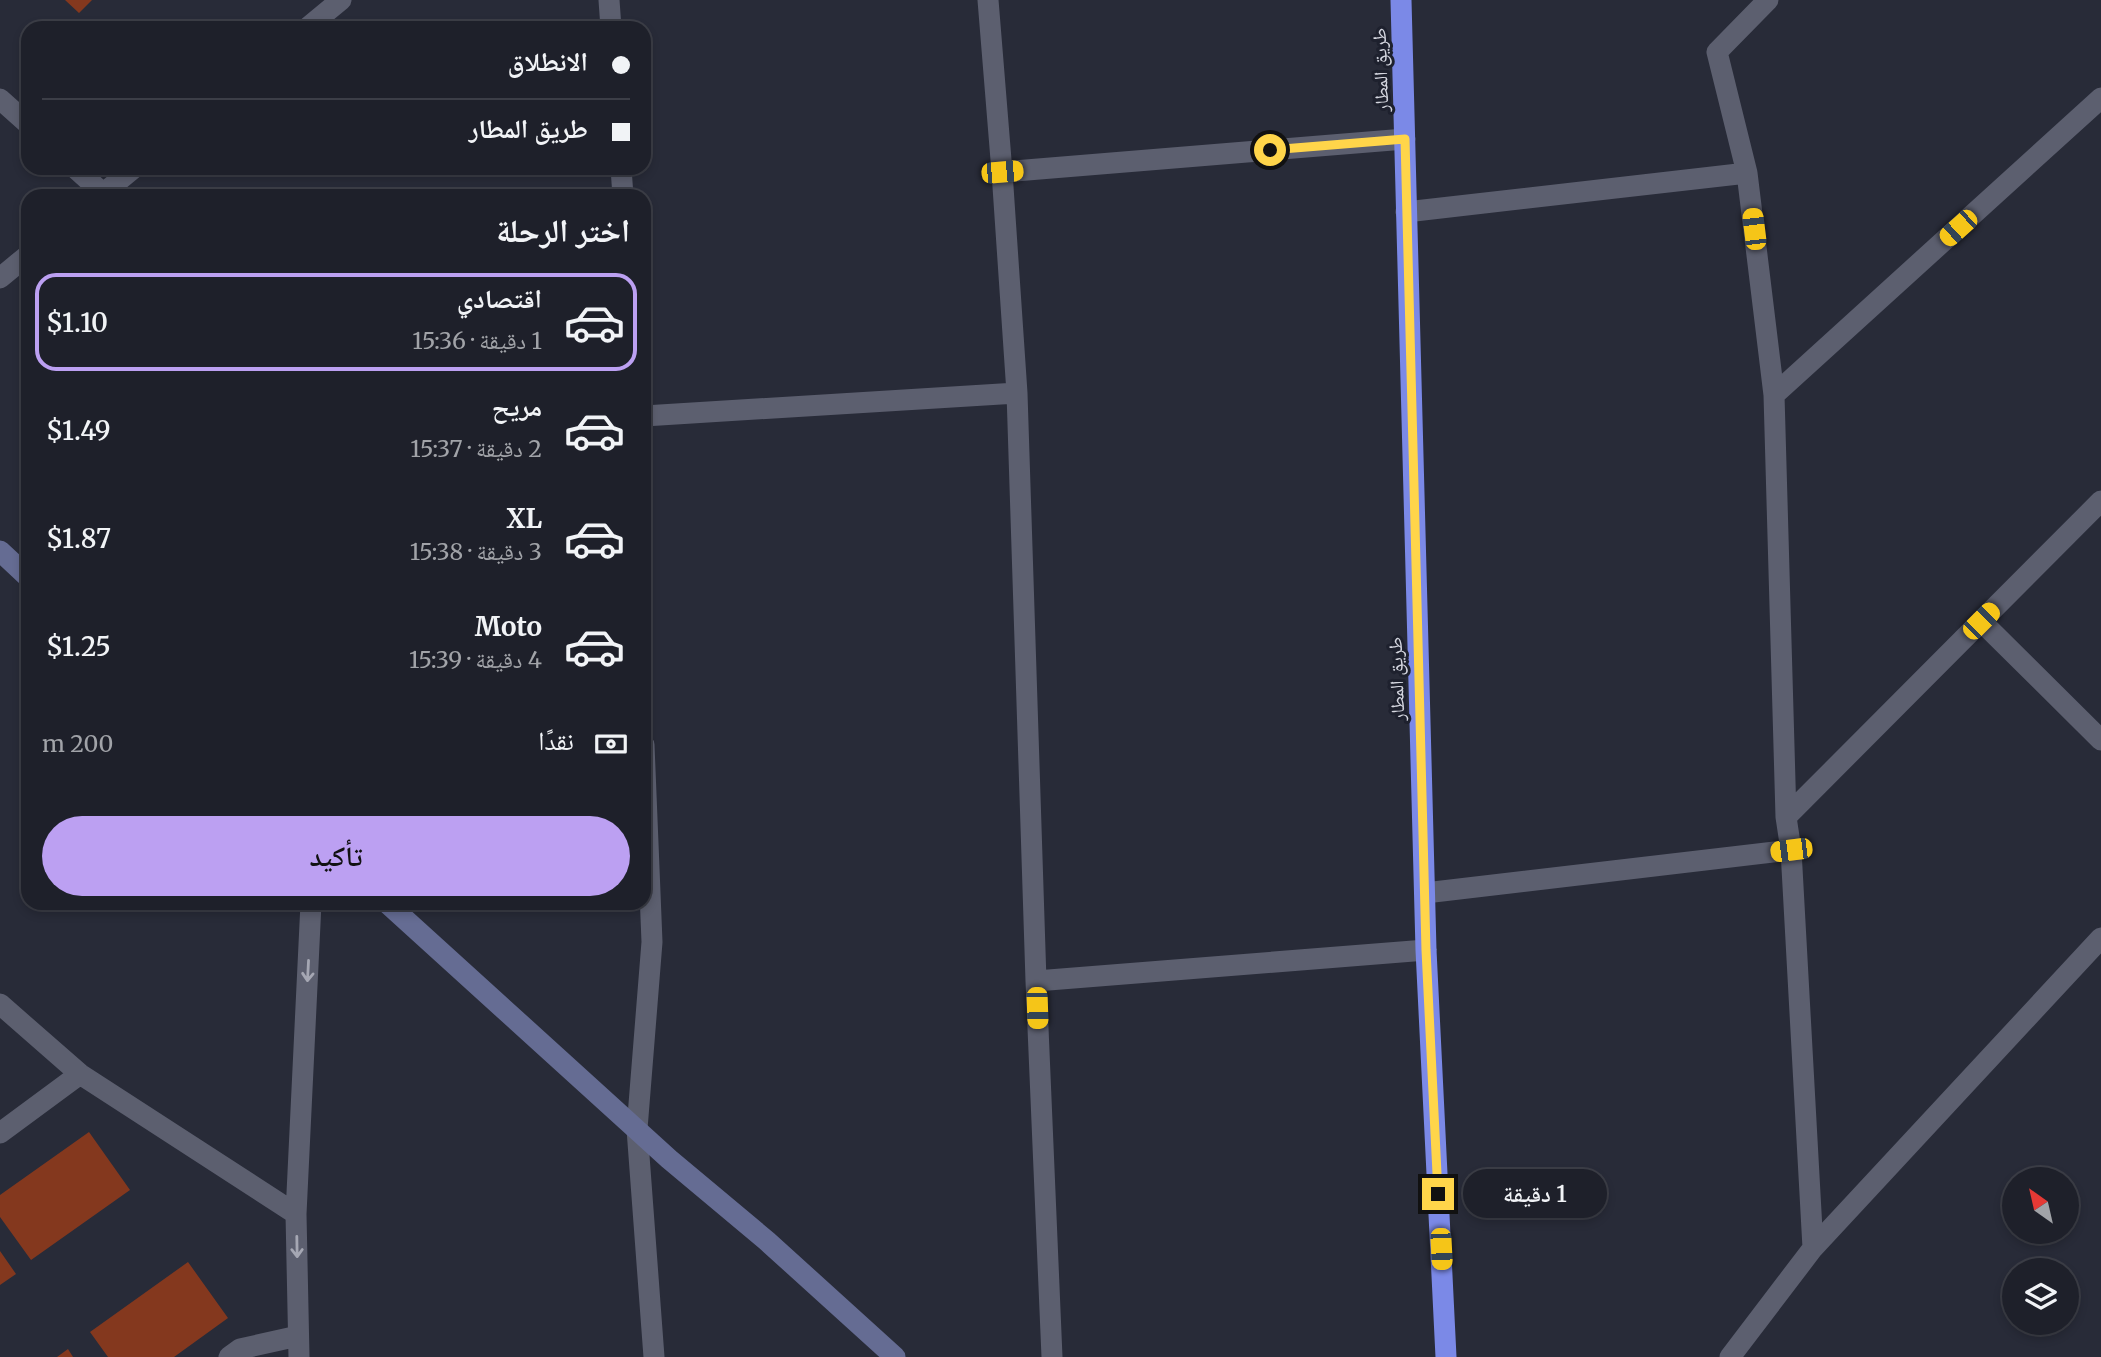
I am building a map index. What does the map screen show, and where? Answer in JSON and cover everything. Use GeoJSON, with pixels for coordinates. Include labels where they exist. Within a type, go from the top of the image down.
{"type":"FeatureCollection","features":[{"type":"Feature","properties":{"kind":"highway","name":"طريق المطار"},"geometry":{"type":"LineString","coordinates":[[1401,0],[1426,950],[1446,1357]]}},
{"type":"Feature","properties":{"kind":"street"},"geometry":{"type":"LineString","coordinates":[[316,21],[341,0]]}},
{"type":"Feature","properties":{"kind":"street"},"geometry":{"type":"LineString","coordinates":[[609,0],[610,21]]}},
{"type":"Feature","properties":{"kind":"street"},"geometry":{"type":"LineString","coordinates":[[988,0],[1017,393],[1036,981],[1052,1357]]}},
{"type":"Feature","properties":{"kind":"street"},"geometry":{"type":"LineString","coordinates":[[1768,0],[1717,52],[1747,173],[1774,395],[1786,817],[1791,850],[1813,1248]]}},
{"type":"Feature","properties":{"kind":"street"},"geometry":{"type":"LineString","coordinates":[[1774,395],[2101,98]]}},
{"type":"Feature","properties":{"kind":"street"},"geometry":{"type":"LineString","coordinates":[[0,99],[21,118]]}},
{"type":"Feature","properties":{"kind":"street"},"geometry":{"type":"LineString","coordinates":[[1002,172],[1405,139]]}},
{"type":"Feature","properties":{"kind":"street"},"geometry":{"type":"LineString","coordinates":[[1406,212],[1747,173]]}},
{"type":"Feature","properties":{"kind":"street"},"geometry":{"type":"LineString","coordinates":[[82,175],[97,189]]}},
{"type":"Feature","properties":{"kind":"street"},"geometry":{"type":"LineString","coordinates":[[110,189],[126,175]]}},
{"type":"Feature","properties":{"kind":"street"},"geometry":{"type":"LineString","coordinates":[[0,278],[21,261]]}},
{"type":"Feature","properties":{"kind":"street"},"geometry":{"type":"LineString","coordinates":[[651,416],[1017,393]]}},
{"type":"Feature","properties":{"kind":"street"},"geometry":{"type":"LineString","coordinates":[[1786,817],[2101,501]]}},
{"type":"Feature","properties":{"kind":"street"},"geometry":{"type":"LineString","coordinates":[[0,551],[21,570]]}},
{"type":"Feature","properties":{"kind":"street"},"geometry":{"type":"LineString","coordinates":[[1981,621],[2101,740]]}},
{"type":"Feature","properties":{"kind":"street"},"geometry":{"type":"LineString","coordinates":[[1425,893],[1791,850]]}},
{"type":"Feature","properties":{"kind":"street"},"geometry":{"type":"LineString","coordinates":[[229,1357],[240,1349],[298,1346],[296,1214],[311,910]]}},
{"type":"Feature","properties":{"kind":"street"},"geometry":{"type":"LineString","coordinates":[[395,910],[669,1159],[766,1241],[895,1357]]}},
{"type":"Feature","properties":{"kind":"street"},"geometry":{"type":"LineString","coordinates":[[651,910],[652,942],[637,1129],[654,1357]]}},
{"type":"Feature","properties":{"kind":"street"},"geometry":{"type":"LineString","coordinates":[[1730,1357],[1813,1248],[2101,938]]}},
{"type":"Feature","properties":{"kind":"street"},"geometry":{"type":"LineString","coordinates":[[1036,981],[1426,950]]}},
{"type":"Feature","properties":{"kind":"street"},"geometry":{"type":"LineString","coordinates":[[0,1004],[80,1074],[296,1214]]}},
{"type":"Feature","properties":{"kind":"street"},"geometry":{"type":"LineString","coordinates":[[0,1133],[80,1074]]}},
{"type":"Feature","properties":{"kind":"building"},"geometry":{"type":"Polygon","coordinates":[[[65,0],[92,0],[79,13],[65,0]]]}},
{"type":"Feature","properties":{"kind":"building"},"geometry":{"type":"Polygon","coordinates":[[[89,1132],[130,1190],[31,1260],[0,1217],[0,1195],[89,1132]]]}},
{"type":"Feature","properties":{"kind":"building"},"geometry":{"type":"Polygon","coordinates":[[[0,1251],[16,1274],[0,1285],[0,1251]]]}},
{"type":"Feature","properties":{"kind":"building"},"geometry":{"type":"Polygon","coordinates":[[[188,1262],[228,1318],[174,1357],[108,1357],[90,1332],[188,1262]]]}},
{"type":"Feature","properties":{"kind":"building"},"geometry":{"type":"Polygon","coordinates":[[[68,1349],[73,1357],[57,1357],[68,1349]]]}},
{"type":"Feature","properties":{"kind":"route"},"geometry":{"type":"LineString","coordinates":[[1270,150],[1405,139],[1426,950],[1438,1194]]}}]}
